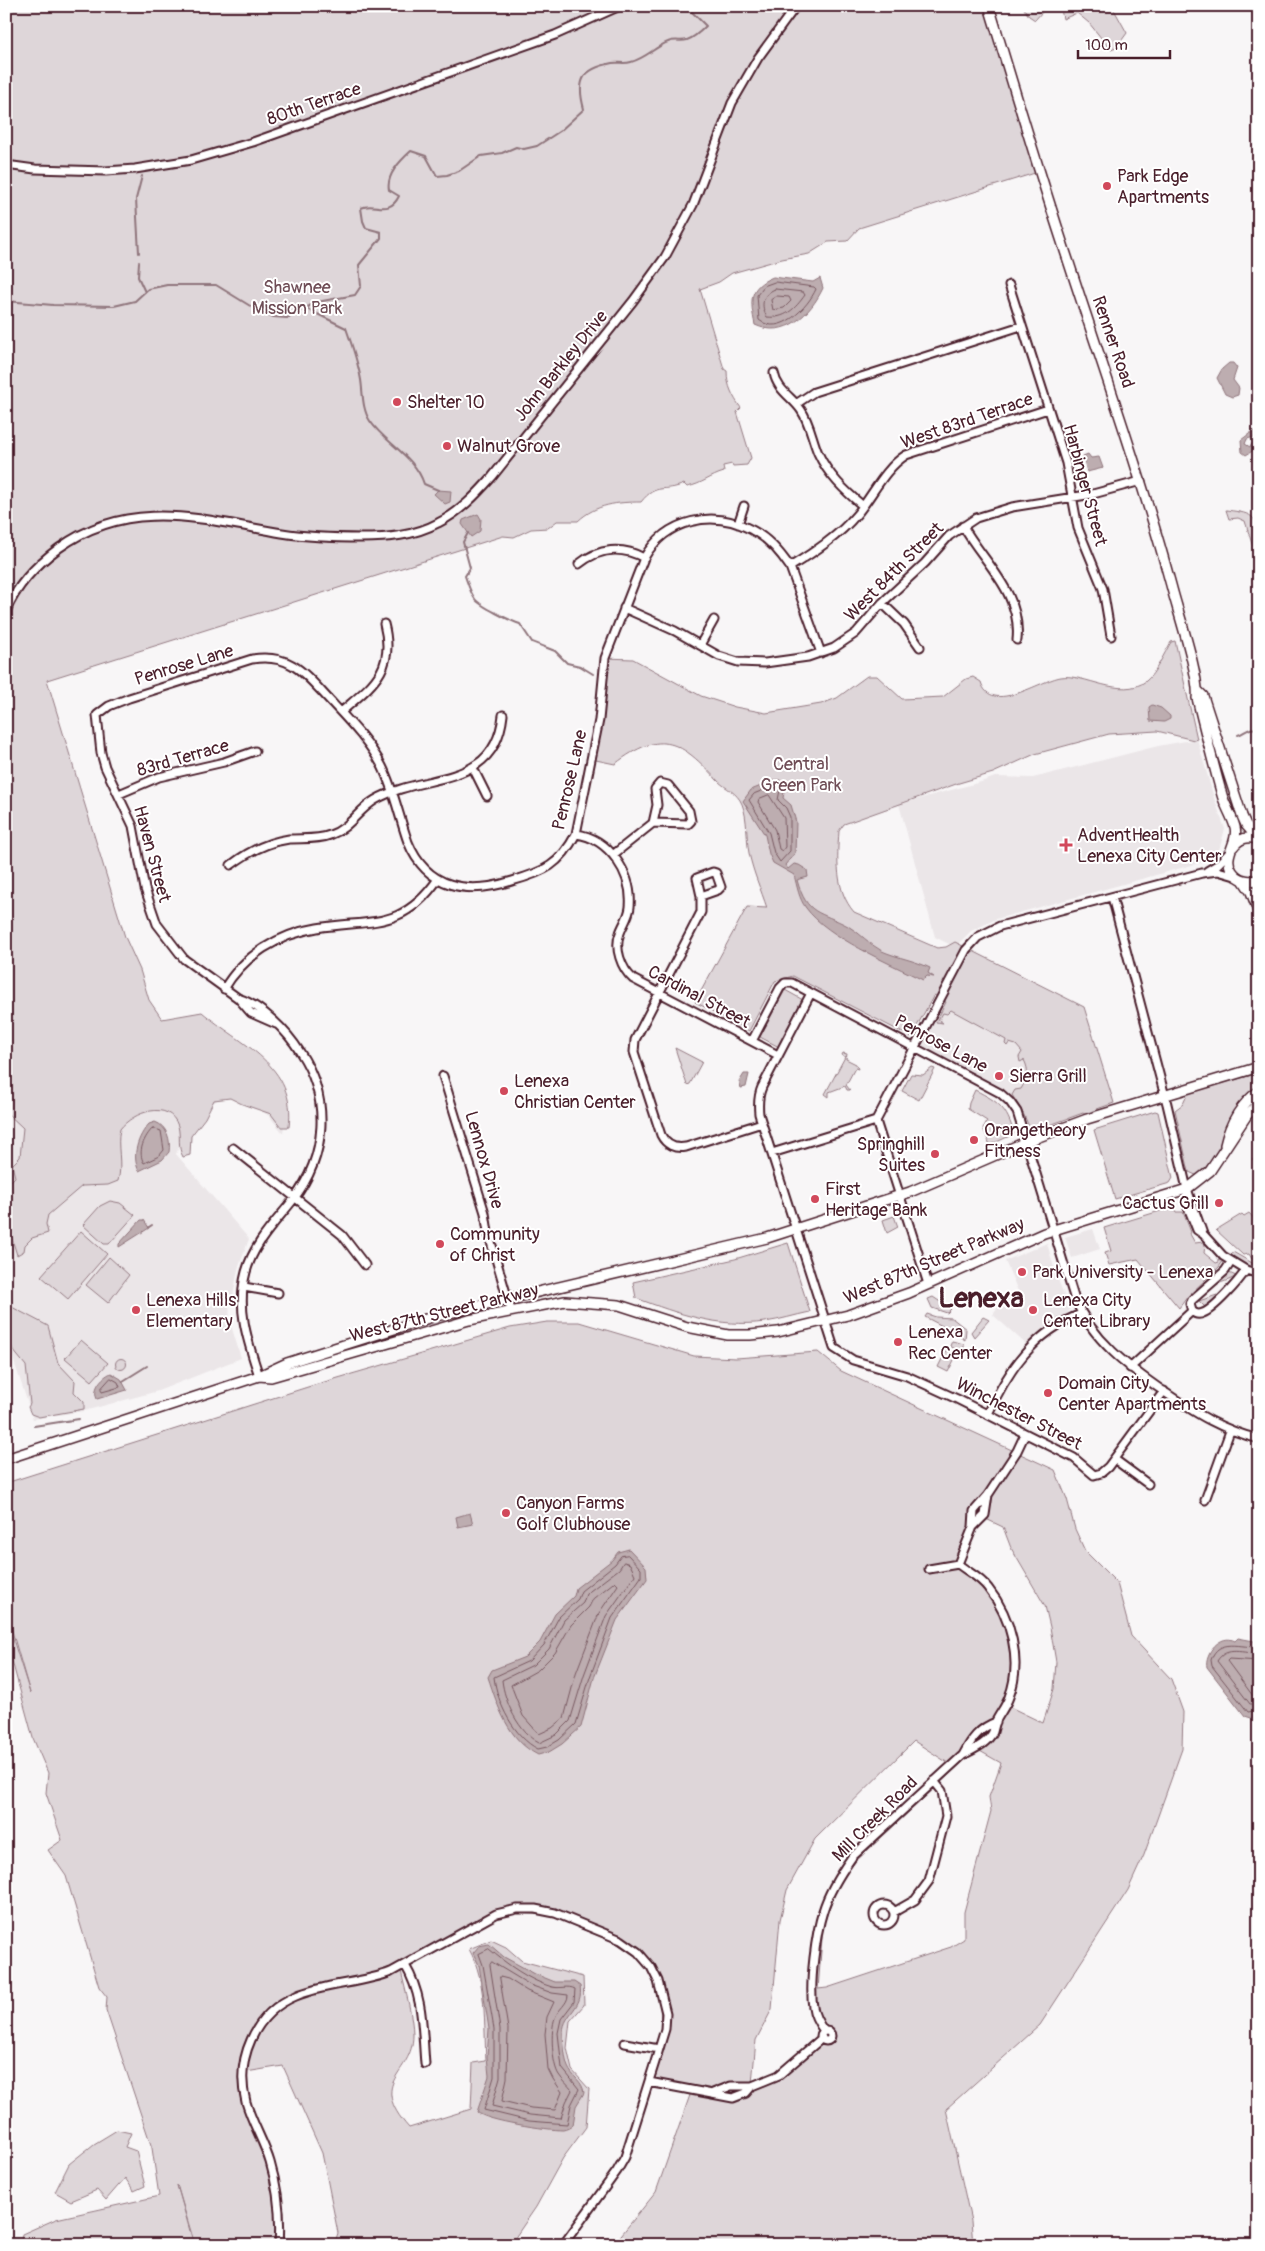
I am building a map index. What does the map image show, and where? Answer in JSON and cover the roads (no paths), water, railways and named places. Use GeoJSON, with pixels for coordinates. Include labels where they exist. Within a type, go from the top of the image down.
{"type":"FeatureCollection","features":[{"type":"Feature","properties":{"kind":"main road","name":"Renner Road"},"geometry":{"type":"LineString","coordinates":[[989,6],[1067,258],[1142,481],[1198,691],[1197,698],[1222,798],[1236,829],[1229,865],[1251,892],[1259,913]]}},
{"type":"Feature","properties":{"kind":"main road","name":"Renner Road"},"geometry":{"type":"LineString","coordinates":[[1198,691],[1203,696],[1242,816],[1258,839]]}},
{"type":"Feature","properties":{"kind":"main road"},"geometry":{"type":"LineString","coordinates":[[1231,849],[1237,841],[1245,838],[1258,839]]}},
{"type":"Feature","properties":{"kind":"main road"},"geometry":{"type":"LineString","coordinates":[[1240,878],[1259,879]]}},
{"type":"Feature","properties":{"kind":"main road","name":"West 87th Street Parkway"},"geometry":{"type":"LineString","coordinates":[[6,1459],[260,1376],[287,1363],[423,1320],[732,1247],[796,1228],[900,1195],[1028,1141],[1087,1119],[1259,1067]]}},
{"type":"Feature","properties":{"kind":"main road"},"geometry":{"type":"LineString","coordinates":[[1225,1151],[1234,1119],[1245,1103],[1259,1091]]}},
{"type":"Feature","properties":{"kind":"main road","name":"West 87th Street Parkway"},"geometry":{"type":"LineString","coordinates":[[260,1376],[271,1377],[413,1335],[511,1310],[565,1300],[620,1305],[687,1327],[728,1335],[778,1332],[825,1321],[883,1304],[1053,1230],[1187,1189],[1210,1171],[1247,1115],[1259,1103]]}},
{"type":"Feature","properties":{"kind":"main road"},"geometry":{"type":"LineString","coordinates":[[1225,1151],[1251,1116],[1259,1110]]}},
{"type":"Feature","properties":{"kind":"street","name":"80th Terrace"},"geometry":{"type":"LineString","coordinates":[[6,165],[35,169],[106,171],[144,168],[191,160],[253,142],[536,42],[592,20],[620,6]]}},
{"type":"Feature","properties":{"kind":"street","name":"John Barkley Drive"},"geometry":{"type":"LineString","coordinates":[[6,611],[24,582],[49,555],[80,535],[114,522],[145,516],[187,516],[309,536],[376,538],[393,537],[423,530],[460,509],[492,477],[665,257],[693,205],[736,95],[758,58],[796,6]]}},
{"type":"Feature","properties":{"kind":"street","name":"Harbinger Street"},"geometry":{"type":"LineString","coordinates":[[1009,285],[1066,463],[1082,542],[1103,589],[1111,636]]}},
{"type":"Feature","properties":{"kind":"street"},"geometry":{"type":"LineString","coordinates":[[796,404],[814,392],[1021,326]]}},
{"type":"Feature","properties":{"kind":"street"},"geometry":{"type":"LineString","coordinates":[[774,374],[779,386],[796,404],[807,421],[818,453],[830,473],[863,506]]}},
{"type":"Feature","properties":{"kind":"street","name":"West 83rd Terrace"},"geometry":{"type":"LineString","coordinates":[[790,567],[833,537],[863,506],[892,466],[906,455],[1048,409]]}},
{"type":"Feature","properties":{"kind":"street","name":"West 84th Street"},"geometry":{"type":"LineString","coordinates":[[624,608],[675,630],[719,656],[738,662],[751,663],[808,657],[834,648],[856,633],[882,603],[925,563],[949,536],[962,526],[982,516],[1012,507],[1100,493],[1142,481]]}},
{"type":"Feature","properties":{"kind":"street"},"geometry":{"type":"LineString","coordinates":[[738,524],[744,506]]}},
{"type":"Feature","properties":{"kind":"street","name":"Penrose Lane"},"geometry":{"type":"LineString","coordinates":[[97,715],[109,706],[129,698],[262,658],[283,660],[301,669],[341,712],[377,758],[393,793],[409,844],[421,864],[438,879],[459,887],[482,889],[536,874],[561,858],[576,834],[599,720],[606,658],[644,558],[660,536],[680,525],[708,520],[738,524],[753,530],[772,545],[790,567],[821,653]]}},
{"type":"Feature","properties":{"kind":"street"},"geometry":{"type":"LineString","coordinates":[[962,526],[973,544],[1006,587],[1016,620],[1016,640]]}},
{"type":"Feature","properties":{"kind":"street"},"geometry":{"type":"LineString","coordinates":[[579,564],[594,554],[618,550],[644,558]]}},
{"type":"Feature","properties":{"kind":"street"},"geometry":{"type":"LineString","coordinates":[[882,603],[904,624],[920,647]]}},
{"type":"Feature","properties":{"kind":"street"},"geometry":{"type":"LineString","coordinates":[[700,645],[714,620]]}},
{"type":"Feature","properties":{"kind":"street"},"geometry":{"type":"LineString","coordinates":[[341,712],[370,687],[382,671],[388,652],[384,624]]}},
{"type":"Feature","properties":{"kind":"street","name":"Haven Street"},"geometry":{"type":"LineString","coordinates":[[97,715],[101,753],[105,767],[133,826],[144,890],[157,924],[184,959],[224,989],[259,1008],[276,1024],[304,1058],[314,1078],[321,1109],[321,1135],[318,1151],[310,1173],[294,1199],[260,1240],[249,1264],[244,1287],[243,1320],[260,1376]]}},
{"type":"Feature","properties":{"kind":"street"},"geometry":{"type":"LineString","coordinates":[[231,865],[256,849],[276,842],[319,838],[338,832],[373,801],[472,768],[486,758],[498,742],[503,715]]}},
{"type":"Feature","properties":{"kind":"street","name":"83rd Terrace"},"geometry":{"type":"LineString","coordinates":[[119,794],[159,777],[224,762],[254,751]]}},
{"type":"Feature","properties":{"kind":"street"},"geometry":{"type":"LineString","coordinates":[[472,768],[487,796]]}},
{"type":"Feature","properties":{"kind":"street"},"geometry":{"type":"LineString","coordinates":[[614,854],[654,823],[683,825],[691,821],[689,811],[668,785],[664,783],[657,785],[655,789],[657,805],[654,823]]}},
{"type":"Feature","properties":{"kind":"street","name":"Cardinal Street"},"geometry":{"type":"LineString","coordinates":[[576,834],[598,841],[614,854],[622,870],[630,897],[628,915],[618,941],[623,967],[633,979],[778,1055]]}},
{"type":"Feature","properties":{"kind":"street"},"geometry":{"type":"LineString","coordinates":[[1202,873],[1217,865],[1231,849]]}},
{"type":"Feature","properties":{"kind":"street"},"geometry":{"type":"LineString","coordinates":[[772,1153],[876,1121],[966,950],[978,938],[1000,926],[1202,873],[1218,871],[1240,878]]}},
{"type":"Feature","properties":{"kind":"street"},"geometry":{"type":"LineString","coordinates":[[224,989],[238,969],[272,943],[287,936],[317,928],[369,924],[394,918],[415,905],[438,879]]}},
{"type":"Feature","properties":{"kind":"street"},"geometry":{"type":"LineString","coordinates":[[701,896],[701,912],[633,1046],[660,1136],[668,1144],[681,1148],[762,1122]]}},
{"type":"Feature","properties":{"kind":"street"},"geometry":{"type":"LineString","coordinates":[[1112,897],[1187,1189],[1203,1234],[1219,1253],[1231,1262],[1259,1274]]}},
{"type":"Feature","properties":{"kind":"street","name":"Penrose Lane"},"geometry":{"type":"LineString","coordinates":[[752,1041],[782,986],[792,983],[988,1086],[1006,1098],[1017,1112],[1028,1141],[1053,1230],[1081,1314],[1105,1344],[1130,1368],[1198,1415],[1230,1431],[1259,1439]]}},
{"type":"Feature","properties":{"kind":"street","name":"Winchester Street"},"geometry":{"type":"LineString","coordinates":[[811,993],[758,1096],[762,1122],[834,1348],[843,1355],[865,1365],[907,1376],[988,1414],[1074,1458],[1094,1475],[1101,1473],[1114,1459]]}},
{"type":"Feature","properties":{"kind":"street","name":"Lennox Drive"},"geometry":{"type":"LineString","coordinates":[[443,1076],[485,1214],[488,1232],[511,1310]]}},
{"type":"Feature","properties":{"kind":"street"},"geometry":{"type":"LineString","coordinates":[[876,1121],[928,1284]]}},
{"type":"Feature","properties":{"kind":"street"},"geometry":{"type":"LineString","coordinates":[[233,1148],[294,1199],[342,1235],[365,1265]]}},
{"type":"Feature","properties":{"kind":"street"},"geometry":{"type":"LineString","coordinates":[[1192,1312],[1190,1304],[1192,1300],[1225,1271],[1231,1262]]}},
{"type":"Feature","properties":{"kind":"street"},"geometry":{"type":"LineString","coordinates":[[1192,1312],[1196,1314],[1204,1313],[1237,1283],[1246,1270]]}},
{"type":"Feature","properties":{"kind":"street"},"geometry":{"type":"LineString","coordinates":[[244,1287],[278,1293]]}},
{"type":"Feature","properties":{"kind":"street"},"geometry":{"type":"LineString","coordinates":[[1130,1368],[1192,1312]]}},
{"type":"Feature","properties":{"kind":"street"},"geometry":{"type":"LineString","coordinates":[[988,1414],[1014,1366],[1032,1344],[1062,1322],[1081,1314]]}},
{"type":"Feature","properties":{"kind":"street"},"geometry":{"type":"LineString","coordinates":[[1148,1484],[1114,1459],[1164,1391]]}},
{"type":"Feature","properties":{"kind":"street"},"geometry":{"type":"LineString","coordinates":[[1205,1500],[1230,1431]]}},
{"type":"Feature","properties":{"kind":"street"},"geometry":{"type":"LineString","coordinates":[[929,1569],[958,1564],[972,1527],[974,1511],[988,1495],[1017,1451],[1025,1434]]}},
{"type":"Feature","properties":{"kind":"street"},"geometry":{"type":"LineString","coordinates":[[972,1527],[985,1515],[988,1495]]}},
{"type":"Feature","properties":{"kind":"street","name":"Mill Creek Road"},"geometry":{"type":"LineString","coordinates":[[713,2093],[731,2086],[752,2086],[779,2075],[823,2035],[813,2008],[812,1992],[819,1929],[828,1898],[839,1875],[852,1857],[934,1781],[963,1755],[978,1747],[990,1737],[1009,1696],[1014,1680],[1015,1652],[1005,1619],[987,1586],[958,1564]]}},
{"type":"Feature","properties":{"kind":"street","name":"Mill Creek Road"},"geometry":{"type":"LineString","coordinates":[[963,1755],[972,1738],[988,1725],[996,1722]]}},
{"type":"Feature","properties":{"kind":"street"},"geometry":{"type":"LineString","coordinates":[[894,1912],[915,1900],[929,1881],[946,1816],[942,1791],[934,1781]]}},
{"type":"Feature","properties":{"kind":"street"},"geometry":{"type":"LineString","coordinates":[[280,2245],[279,2209],[274,2178],[264,2146],[247,2105],[243,2084],[244,2063],[250,2040],[269,2014],[295,1996],[372,1979],[405,1965],[496,1914],[517,1909],[535,1909],[555,1913],[621,1940],[638,1952],[651,1967],[658,1981],[666,2013],[659,2049],[625,2157],[617,2171],[562,2245]]}},
{"type":"Feature","properties":{"kind":"street"},"geometry":{"type":"LineString","coordinates":[[405,1965],[417,1987],[420,2000],[425,2064]]}},
{"type":"Feature","properties":{"kind":"street"},"geometry":{"type":"LineString","coordinates":[[625,2043],[659,2049]]}},
{"type":"Feature","properties":{"kind":"street","name":"Mill Creek Road"},"geometry":{"type":"LineString","coordinates":[[649,2082],[713,2093],[725,2098],[733,2098],[746,2093],[752,2086]]}},
{"type":"Feature","properties":{"kind":"water"},"geometry":{"type":"Polygon","coordinates":[[[773,277],[813,282],[820,278],[823,288],[812,307],[804,315],[796,322],[777,329],[755,325],[752,309],[755,290],[759,285],[773,277]]]}},
{"type":"Feature","properties":{"kind":"water"},"geometry":{"type":"Polygon","coordinates":[[[1229,363],[1233,363],[1237,368],[1233,380],[1239,388],[1238,395],[1232,397],[1225,394],[1217,378],[1222,369],[1229,363]]]}},
{"type":"Feature","properties":{"kind":"water"},"geometry":{"type":"Polygon","coordinates":[[[1253,431],[1257,432],[1258,436],[1247,439],[1245,444],[1250,447],[1254,441],[1258,441],[1259,447],[1246,455],[1242,452],[1241,440],[1253,431]]]}},
{"type":"Feature","properties":{"kind":"water"},"geometry":{"type":"Polygon","coordinates":[[[1088,454],[1091,458],[1099,457],[1103,468],[1087,472],[1083,456],[1088,454]]]}},
{"type":"Feature","properties":{"kind":"water"},"geometry":{"type":"Polygon","coordinates":[[[438,490],[451,491],[450,502],[445,504],[434,494],[438,490]]]}},
{"type":"Feature","properties":{"kind":"water"},"geometry":{"type":"Polygon","coordinates":[[[478,514],[481,519],[480,531],[471,537],[462,524],[463,520],[478,514]]]}},
{"type":"Feature","properties":{"kind":"water"},"geometry":{"type":"Polygon","coordinates":[[[1152,705],[1161,708],[1170,716],[1170,719],[1164,722],[1150,721],[1149,707],[1152,705]]]}},
{"type":"Feature","properties":{"kind":"water"},"geometry":{"type":"Polygon","coordinates":[[[780,780],[785,787],[783,798],[791,805],[796,822],[795,853],[785,865],[788,869],[794,864],[807,870],[808,877],[797,880],[805,900],[816,911],[848,926],[882,951],[930,968],[928,973],[934,977],[927,976],[923,980],[843,939],[816,919],[806,908],[800,897],[794,875],[773,863],[765,835],[743,801],[751,790],[780,780]]]}},
{"type":"Feature","properties":{"kind":"water"},"geometry":{"type":"Polygon","coordinates":[[[744,1074],[749,1074],[746,1087],[741,1088],[739,1082],[744,1074]]]}},
{"type":"Feature","properties":{"kind":"water"},"geometry":{"type":"Polygon","coordinates":[[[155,1122],[163,1127],[167,1134],[169,1152],[162,1160],[139,1171],[136,1159],[137,1146],[145,1129],[149,1124],[155,1122]]]}},
{"type":"Feature","properties":{"kind":"water"},"geometry":{"type":"Polygon","coordinates":[[[141,1220],[144,1220],[149,1228],[119,1247],[119,1244],[141,1220]]]}},
{"type":"Feature","properties":{"kind":"water"},"geometry":{"type":"Polygon","coordinates":[[[111,1373],[121,1379],[127,1390],[97,1399],[96,1391],[99,1383],[111,1373]]]}},
{"type":"Feature","properties":{"kind":"water"},"geometry":{"type":"Polygon","coordinates":[[[470,1513],[473,1524],[458,1527],[456,1517],[470,1513]]]}},
{"type":"Feature","properties":{"kind":"water"},"geometry":{"type":"Polygon","coordinates":[[[629,1549],[646,1567],[647,1579],[617,1620],[594,1678],[581,1727],[562,1744],[549,1752],[538,1755],[528,1749],[512,1732],[500,1711],[488,1677],[492,1670],[525,1657],[540,1642],[555,1614],[574,1596],[576,1588],[612,1560],[618,1552],[629,1549]]]}},
{"type":"Feature","properties":{"kind":"water"},"geometry":{"type":"Polygon","coordinates":[[[1238,1638],[1259,1642],[1259,1712],[1251,1718],[1245,1716],[1207,1667],[1208,1656],[1219,1642],[1230,1639],[1235,1641],[1238,1638]]]}},
{"type":"Feature","properties":{"kind":"water"},"geometry":{"type":"Polygon","coordinates":[[[489,1944],[504,1957],[535,1974],[555,1982],[574,1982],[580,1986],[579,2000],[564,2025],[563,2032],[567,2064],[582,2085],[584,2093],[576,2106],[573,2125],[568,2128],[555,2130],[532,2127],[492,2119],[477,2112],[489,2076],[487,2057],[489,2029],[479,1965],[473,1953],[479,1946],[489,1944]]]}},
{"type":"Feature","properties":{"kind":"waterway"},"geometry":{"type":"LineString","coordinates":[[6,301],[53,305],[114,306],[135,301],[148,289],[167,285],[216,285],[260,312],[274,317],[287,318],[317,302],[355,295],[361,286],[359,265],[381,238],[381,232],[366,228],[361,208],[366,206],[386,207],[391,206],[395,202],[399,196],[389,190],[390,179],[398,164],[411,151],[426,156],[437,176],[459,171],[481,156],[502,153],[516,147],[524,149],[537,146],[560,131],[584,109],[581,83],[588,73],[612,63],[629,63],[668,42],[687,40],[700,32],[706,26],[692,12],[692,6]]}},
{"type":"Feature","properties":{"kind":"waterway"},"geometry":{"type":"LineString","coordinates":[[139,253],[136,199],[142,176]]}},
{"type":"Feature","properties":{"kind":"waterway"},"geometry":{"type":"LineString","coordinates":[[139,262],[138,277],[145,292]]}},
{"type":"Feature","properties":{"kind":"waterway"},"geometry":{"type":"LineString","coordinates":[[307,309],[346,328],[358,367],[367,416],[384,437],[414,466],[424,484],[438,490]]}},
{"type":"Feature","properties":{"kind":"waterway"},"geometry":{"type":"LineString","coordinates":[[468,533],[463,542],[470,568],[465,576],[475,599],[503,617],[520,624],[532,642],[555,651],[567,663],[580,666],[593,674]]}},
{"type":"Feature","properties":{"kind":"waterway"},"geometry":{"type":"LineString","coordinates":[[1238,735],[1253,728],[1259,730]]}},
{"type":"Feature","properties":{"kind":"waterway"},"geometry":{"type":"LineString","coordinates":[[123,1381],[147,1366]]}},
{"type":"Feature","properties":{"kind":"waterway"},"geometry":{"type":"LineString","coordinates":[[34,1426],[79,1419]]}},
{"type":"Feature","properties":{"kind":"place","name":"Park Edge Apartments"},"geometry":{"type":"Point","coordinates":[1107,186]}},
{"type":"Feature","properties":{"kind":"place","name":"Shelter 10"},"geometry":{"type":"Point","coordinates":[397,402]}},
{"type":"Feature","properties":{"kind":"place","name":"Walnut Grove"},"geometry":{"type":"Point","coordinates":[447,446]}},
{"type":"Feature","properties":{"kind":"place","name":"AdventHealth Lenexa City Center"},"geometry":{"type":"Point","coordinates":[1066,845]}},
{"type":"Feature","properties":{"kind":"place","name":"Sierra Grill"},"geometry":{"type":"Point","coordinates":[999,1076]}},
{"type":"Feature","properties":{"kind":"place","name":"Lenexa Christian Center"},"geometry":{"type":"Point","coordinates":[504,1091]}},
{"type":"Feature","properties":{"kind":"place","name":"Orangetheory Fitness"},"geometry":{"type":"Point","coordinates":[974,1140]}},
{"type":"Feature","properties":{"kind":"place","name":"Springhill Suites"},"geometry":{"type":"Point","coordinates":[935,1154]}},
{"type":"Feature","properties":{"kind":"place","name":"First Heritage Bank"},"geometry":{"type":"Point","coordinates":[815,1199]}},
{"type":"Feature","properties":{"kind":"place","name":"Cactus Grill"},"geometry":{"type":"Point","coordinates":[1219,1203]}},
{"type":"Feature","properties":{"kind":"place","name":"Community of Christ"},"geometry":{"type":"Point","coordinates":[440,1244]}},
{"type":"Feature","properties":{"kind":"place","name":"Park University - Lenexa"},"geometry":{"type":"Point","coordinates":[1022,1272]}},
{"type":"Feature","properties":{"kind":"place","name":"Lenexa Hills Elementary"},"geometry":{"type":"Point","coordinates":[136,1310]}},
{"type":"Feature","properties":{"kind":"place","name":"Lenexa City Center Library"},"geometry":{"type":"Point","coordinates":[1033,1310]}},
{"type":"Feature","properties":{"kind":"place","name":"Lenexa Rec Center"},"geometry":{"type":"Point","coordinates":[898,1342]}},
{"type":"Feature","properties":{"kind":"place","name":"Domain City Center Apartments"},"geometry":{"type":"Point","coordinates":[1048,1393]}},
{"type":"Feature","properties":{"kind":"place","name":"Canyon Farms Golf Clubhouse"},"geometry":{"type":"Point","coordinates":[506,1513]}},
{"type":"Feature","properties":{"kind":"district","name":"Lenexa"},"geometry":{"type":"Point","coordinates":[981,1298]}},
{"type":"Feature","properties":{"kind":"park label","name":"Shawnee Mission Park"},"geometry":{"type":"Point","coordinates":[297,297]}},
{"type":"Feature","properties":{"kind":"park label","name":"Central Green Park"},"geometry":{"type":"Point","coordinates":[801,774]}}]}
